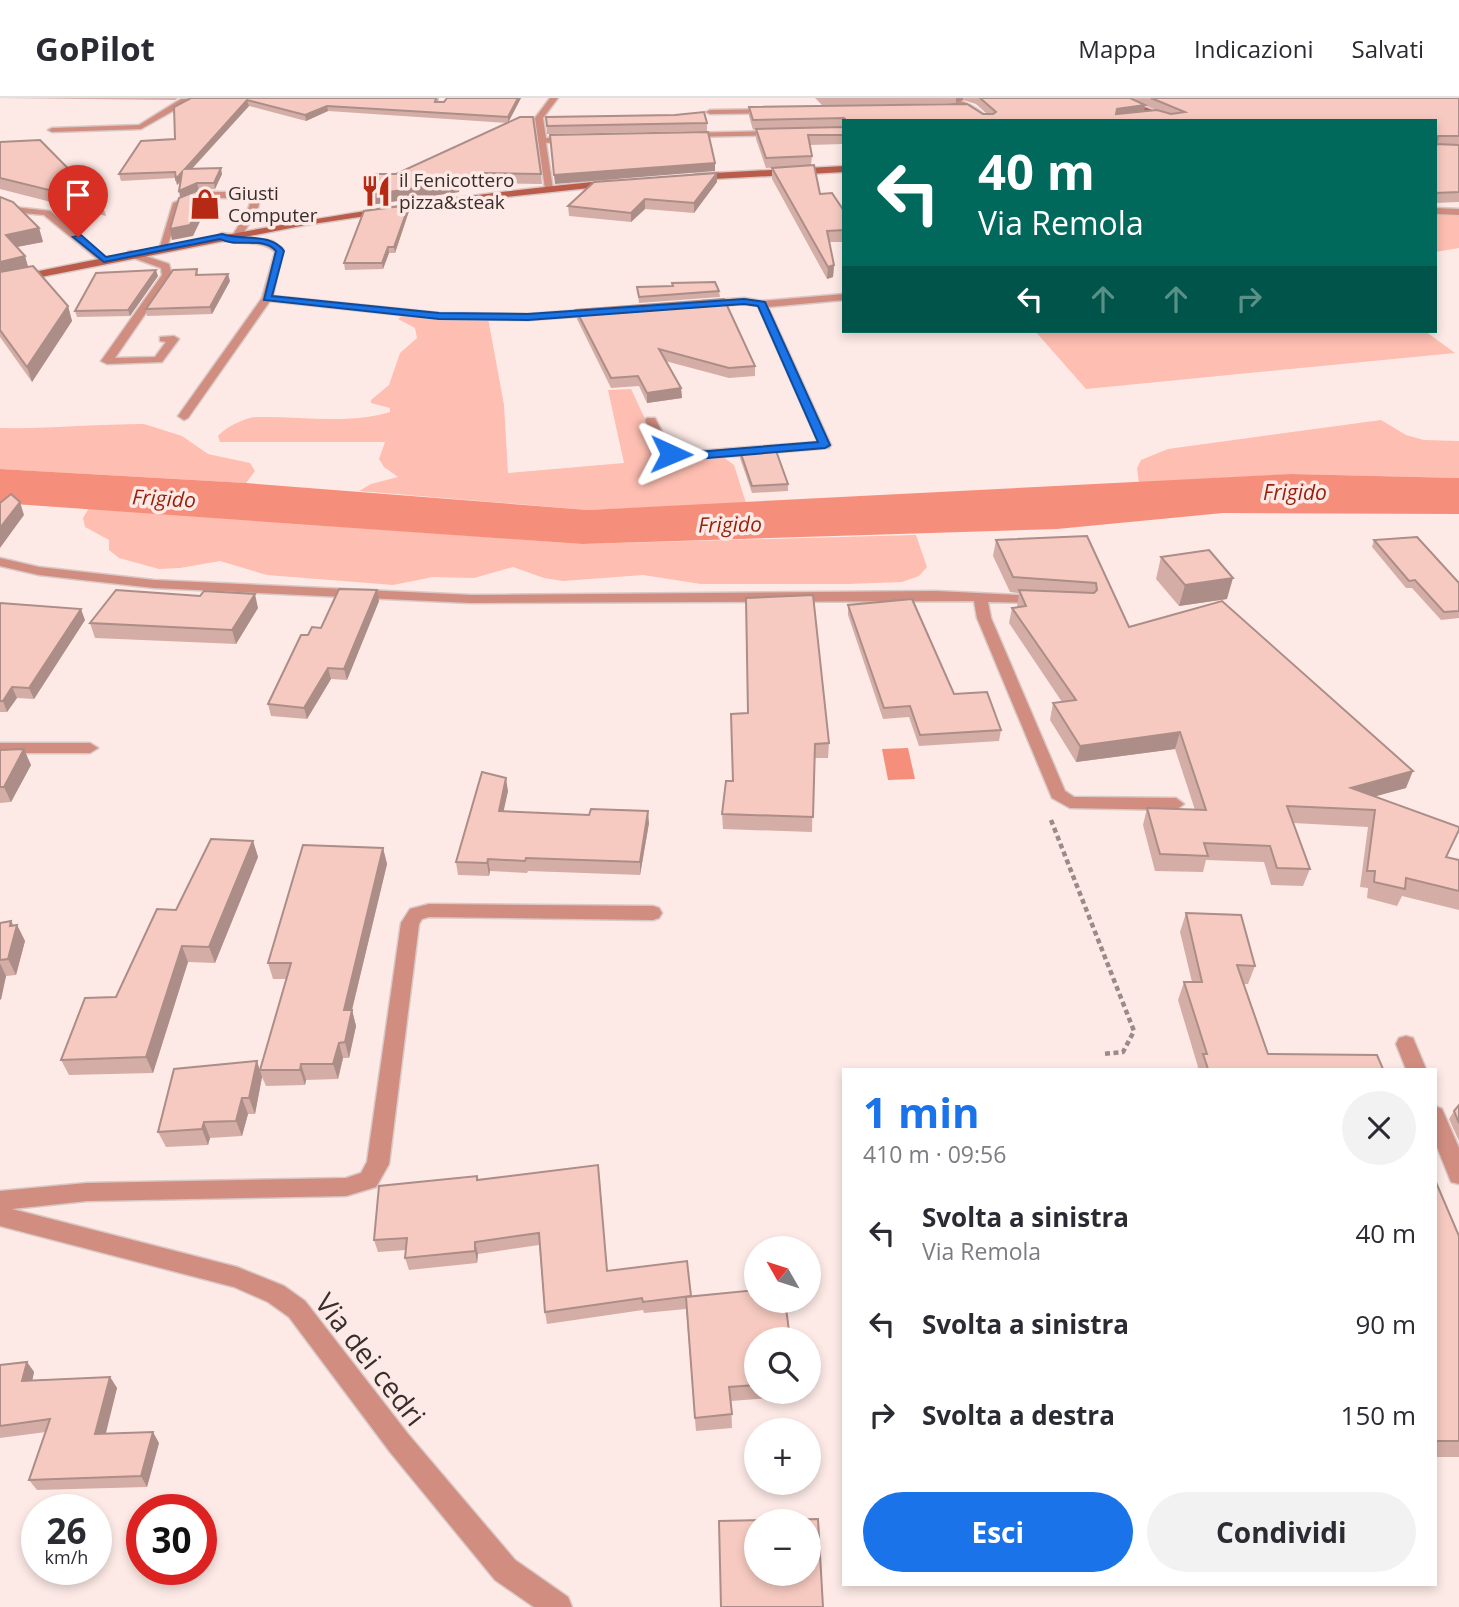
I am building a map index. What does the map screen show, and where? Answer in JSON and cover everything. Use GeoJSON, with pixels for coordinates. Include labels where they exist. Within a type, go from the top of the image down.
{"type":"FeatureCollection","features":[{"type":"Feature","properties":{"kind":"main road"},"geometry":{"type":"LineString","coordinates":[[1111,98],[1116,111]]}},
{"type":"Feature","properties":{"kind":"main road"},"geometry":{"type":"LineString","coordinates":[[1111,98],[1171,119]]}},
{"type":"Feature","properties":{"kind":"main road"},"geometry":{"type":"LineString","coordinates":[[1142,117],[1160,119]]}},
{"type":"Feature","properties":{"kind":"main road"},"geometry":{"type":"LineString","coordinates":[[687,177],[842,169]]}},
{"type":"Feature","properties":{"kind":"main road"},"geometry":{"type":"LineString","coordinates":[[0,282],[222,236],[396,207],[623,182]]}},
{"type":"Feature","properties":{"kind":"street"},"geometry":{"type":"LineString","coordinates":[[52,130],[141,127],[184,101],[196,98]]}},
{"type":"Feature","properties":{"kind":"street"},"geometry":{"type":"LineString","coordinates":[[549,189],[539,118],[554,98]]}},
{"type":"Feature","properties":{"kind":"street"},"geometry":{"type":"LineString","coordinates":[[948,98],[971,108],[985,119]]}},
{"type":"Feature","properties":{"kind":"street"},"geometry":{"type":"LineString","coordinates":[[944,108],[971,108]]}},
{"type":"Feature","properties":{"kind":"street"},"geometry":{"type":"LineString","coordinates":[[710,112],[779,111]]}},
{"type":"Feature","properties":{"kind":"street"},"geometry":{"type":"LineString","coordinates":[[674,135],[784,132]]}},
{"type":"Feature","properties":{"kind":"street"},"geometry":{"type":"LineString","coordinates":[[542,141],[578,138]]}},
{"type":"Feature","properties":{"kind":"street"},"geometry":{"type":"LineString","coordinates":[[162,248],[176,205],[200,195],[257,195],[252,212],[239,233]]}},
{"type":"Feature","properties":{"kind":"street"},"geometry":{"type":"LineString","coordinates":[[0,202],[12,209],[47,214],[104,260]]}},
{"type":"Feature","properties":{"kind":"street"},"geometry":{"type":"LineString","coordinates":[[1437,211],[1459,212]]}},
{"type":"Feature","properties":{"kind":"street"},"geometry":{"type":"LineString","coordinates":[[184,416],[267,298],[280,251],[275,244],[230,241],[222,236]]}},
{"type":"Feature","properties":{"kind":"street"},"geometry":{"type":"LineString","coordinates":[[131,254],[166,266],[167,275],[107,361],[158,360],[174,339],[164,338]]}},
{"type":"Feature","properties":{"kind":"street"},"geometry":{"type":"LineString","coordinates":[[690,305],[744,301],[762,304],[842,297]]}},
{"type":"Feature","properties":{"kind":"street"},"geometry":{"type":"LineString","coordinates":[[267,298],[439,316],[528,317],[609,311]]}},
{"type":"Feature","properties":{"kind":"street"},"geometry":{"type":"LineString","coordinates":[[651,420],[663,446],[671,454],[684,456],[825,445],[762,304]]}},
{"type":"Feature","properties":{"kind":"street"},"geometry":{"type":"LineString","coordinates":[[0,562],[39,571],[154,584],[471,599],[750,595],[980,596],[1060,601]]}},
{"type":"Feature","properties":{"kind":"street"},"geometry":{"type":"LineString","coordinates":[[980,596],[984,618],[1058,794],[1070,802],[1176,804]]}},
{"type":"Feature","properties":{"kind":"street"},"geometry":{"type":"LineString","coordinates":[[0,748],[90,747]]}},
{"type":"Feature","properties":{"kind":"street"},"geometry":{"type":"LineString","coordinates":[[0,1201],[87,1192],[346,1187],[368,1180],[378,1164],[410,923],[416,914],[429,911],[653,914]]}},
{"type":"Feature","properties":{"kind":"street"},"geometry":{"type":"LineString","coordinates":[[1406,1044],[1416,1068]]}},
{"type":"Feature","properties":{"kind":"street"},"geometry":{"type":"LineString","coordinates":[[1437,1120],[1459,1175]]}},
{"type":"Feature","properties":{"kind":"street","name":"Via dei cedri"},"geometry":{"type":"LineString","coordinates":[[0,1216],[237,1277],[276,1294],[297,1309],[399,1443],[505,1570],[558,1607]]}},
{"type":"Feature","properties":{"kind":"path"},"geometry":{"type":"LineString","coordinates":[[1047,809],[1134,1031],[1123,1052],[1102,1054]]}},
{"type":"Feature","properties":{"kind":"shaded area"},"geometry":{"type":"Polygon","coordinates":[[[1437,214],[1459,214],[1459,248],[1437,252],[1437,214]]]}},
{"type":"Feature","properties":{"kind":"shaded area"},"geometry":{"type":"Polygon","coordinates":[[[404,315],[488,318],[504,405],[508,473],[624,463],[608,390],[631,389],[663,457],[677,461],[723,457],[734,465],[746,503],[588,510],[359,491],[371,484],[398,477],[384,467],[379,459],[385,442],[220,442],[218,436],[226,429],[252,417],[340,419],[390,412],[390,408],[371,403],[371,400],[389,385],[400,353],[417,338],[415,328],[398,319],[404,315]]]}},
{"type":"Feature","properties":{"kind":"shaded area"},"geometry":{"type":"Polygon","coordinates":[[[1037,333],[1428,333],[1455,353],[1086,389],[1037,333]]]}},
{"type":"Feature","properties":{"kind":"shaded area"},"geometry":{"type":"Polygon","coordinates":[[[1381,420],[1406,435],[1424,440],[1459,441],[1459,478],[1291,474],[1139,484],[1137,468],[1141,460],[1168,449],[1381,420]]]}},
{"type":"Feature","properties":{"kind":"shaded area"},"geometry":{"type":"Polygon","coordinates":[[[144,424],[182,436],[208,454],[250,463],[255,471],[246,483],[0,469],[0,428],[144,424]]]}},
{"type":"Feature","properties":{"kind":"shaded area"},"geometry":{"type":"Polygon","coordinates":[[[89,508],[582,544],[916,535],[927,567],[919,576],[902,582],[848,584],[701,584],[643,575],[563,581],[544,578],[513,567],[474,578],[433,577],[393,585],[267,575],[220,561],[159,569],[119,558],[109,550],[109,540],[85,527],[83,518],[89,508]]]}},
{"type":"Feature","properties":{"kind":"water","name":"Frigido"},"geometry":{"type":"Polygon","coordinates":[[[0,469],[246,483],[588,510],[1291,474],[1459,478],[1459,514],[1223,513],[1057,529],[582,544],[0,503],[0,469]]]}},
{"type":"Feature","properties":{"kind":"water"},"geometry":{"type":"Polygon","coordinates":[[[908,748],[915,779],[888,780],[882,749],[908,748]]]}},
{"type":"Feature","properties":{"kind":"building"},"geometry":{"type":"Polygon","coordinates":[[[191,98],[436,98],[435,102],[444,102],[447,98],[518,98],[508,117],[327,106],[305,115],[247,100],[185,169],[221,168],[214,183],[197,183],[179,191],[182,172],[176,179],[175,172],[119,174],[141,141],[175,139],[174,107],[191,98]]]}},
{"type":"Feature","properties":{"kind":"building"},"geometry":{"type":"Polygon","coordinates":[[[980,98],[1130,98],[1145,105],[1117,109],[1116,114],[1157,110],[1171,114],[1185,112],[1151,98],[1459,98],[1459,136],[1438,136],[1437,140],[1437,119],[753,120],[749,107],[967,104],[983,114],[996,112],[980,98]]]}},
{"type":"Feature","properties":{"kind":"building"},"geometry":{"type":"Polygon","coordinates":[[[704,112],[707,123],[547,126],[546,117],[675,115],[704,112]]]}},
{"type":"Feature","properties":{"kind":"building"},"geometry":{"type":"Polygon","coordinates":[[[520,117],[533,117],[541,174],[484,173],[459,176],[458,182],[368,195],[366,187],[372,184],[376,174],[396,174],[520,117]]]}},
{"type":"Feature","properties":{"kind":"building"},"geometry":{"type":"Polygon","coordinates":[[[842,127],[842,135],[808,135],[812,156],[766,158],[756,129],[842,127]]]}},
{"type":"Feature","properties":{"kind":"building"},"geometry":{"type":"Polygon","coordinates":[[[708,132],[715,163],[554,175],[550,135],[708,132]]]}},
{"type":"Feature","properties":{"kind":"building"},"geometry":{"type":"Polygon","coordinates":[[[40,140],[102,203],[0,178],[0,142],[40,140]]]}},
{"type":"Feature","properties":{"kind":"building"},"geometry":{"type":"Polygon","coordinates":[[[1437,144],[1459,145],[1459,192],[1437,193],[1437,144]]]}},
{"type":"Feature","properties":{"kind":"building"},"geometry":{"type":"Polygon","coordinates":[[[814,165],[820,194],[832,193],[842,208],[842,230],[827,231],[834,265],[828,267],[772,168],[814,165]]]}},
{"type":"Feature","properties":{"kind":"building"},"geometry":{"type":"Polygon","coordinates":[[[717,173],[694,203],[645,199],[631,213],[568,206],[594,182],[717,173]]]}},
{"type":"Feature","properties":{"kind":"building"},"geometry":{"type":"Polygon","coordinates":[[[199,190],[207,190],[190,225],[170,229],[179,198],[199,190]]]}},
{"type":"Feature","properties":{"kind":"building"},"geometry":{"type":"Polygon","coordinates":[[[0,197],[13,202],[39,228],[6,235],[25,256],[0,262],[0,197]]]}},
{"type":"Feature","properties":{"kind":"building"},"geometry":{"type":"Polygon","coordinates":[[[409,205],[394,247],[388,247],[382,263],[344,263],[364,211],[409,205]]]}},
{"type":"Feature","properties":{"kind":"building"},"geometry":{"type":"Polygon","coordinates":[[[33,266],[68,306],[27,367],[0,330],[0,272],[33,266]]]}},
{"type":"Feature","properties":{"kind":"building"},"geometry":{"type":"Polygon","coordinates":[[[197,269],[196,275],[228,274],[210,307],[146,309],[173,270],[197,269]]]}},
{"type":"Feature","properties":{"kind":"building"},"geometry":{"type":"Polygon","coordinates":[[[156,270],[128,310],[75,311],[96,273],[156,270]]]}},
{"type":"Feature","properties":{"kind":"building"},"geometry":{"type":"Polygon","coordinates":[[[715,282],[719,291],[639,297],[637,287],[673,286],[672,283],[715,282]]]}},
{"type":"Feature","properties":{"kind":"building"},"geometry":{"type":"Polygon","coordinates":[[[724,299],[755,366],[729,368],[659,349],[681,388],[647,393],[638,376],[611,378],[576,310],[724,299]]]}},
{"type":"Feature","properties":{"kind":"building"},"geometry":{"type":"Polygon","coordinates":[[[775,448],[788,484],[752,486],[740,451],[775,448]]]}},
{"type":"Feature","properties":{"kind":"building"},"geometry":{"type":"Polygon","coordinates":[[[11,494],[20,502],[0,528],[0,503],[11,494]]]}},
{"type":"Feature","properties":{"kind":"building"},"geometry":{"type":"Polygon","coordinates":[[[1087,536],[1129,627],[1222,601],[1413,771],[1351,788],[1459,827],[1446,857],[1459,860],[1459,891],[1406,878],[1405,889],[1374,882],[1375,871],[1367,871],[1375,810],[1287,806],[1310,869],[1277,868],[1270,846],[1204,843],[1208,856],[1160,854],[1147,808],[1206,810],[1180,732],[1080,746],[1053,703],[1076,700],[1012,608],[1026,606],[1019,590],[1094,593],[1097,590],[1096,583],[1013,577],[996,540],[1087,536]]]}},
{"type":"Feature","properties":{"kind":"building"},"geometry":{"type":"Polygon","coordinates":[[[1417,537],[1459,583],[1459,611],[1444,612],[1415,580],[1409,581],[1374,540],[1417,537]]]}},
{"type":"Feature","properties":{"kind":"building"},"geometry":{"type":"Polygon","coordinates":[[[1209,550],[1233,578],[1185,585],[1161,557],[1209,550]]]}},
{"type":"Feature","properties":{"kind":"building"},"geometry":{"type":"Polygon","coordinates":[[[339,589],[377,590],[344,669],[328,668],[304,708],[268,704],[301,635],[308,635],[312,627],[321,628],[339,589]]]}},
{"type":"Feature","properties":{"kind":"building"},"geometry":{"type":"Polygon","coordinates":[[[116,590],[200,596],[204,591],[255,594],[232,630],[90,623],[116,590]]]}},
{"type":"Feature","properties":{"kind":"building"},"geometry":{"type":"Polygon","coordinates":[[[813,595],[829,743],[815,744],[813,817],[722,814],[726,781],[733,781],[731,714],[748,713],[746,598],[813,595]]]}},
{"type":"Feature","properties":{"kind":"building"},"geometry":{"type":"Polygon","coordinates":[[[912,599],[954,694],[987,692],[1001,730],[920,735],[910,706],[884,708],[848,605],[912,599]]]}},
{"type":"Feature","properties":{"kind":"building"},"geometry":{"type":"Polygon","coordinates":[[[0,603],[81,609],[29,688],[12,687],[3,701],[0,701],[0,603]]]}},
{"type":"Feature","properties":{"kind":"building"},"geometry":{"type":"Polygon","coordinates":[[[24,749],[4,787],[0,787],[0,750],[24,749]]]}},
{"type":"Feature","properties":{"kind":"building"},"geometry":{"type":"Polygon","coordinates":[[[482,772],[506,778],[499,811],[589,815],[591,809],[648,811],[640,862],[526,858],[525,861],[488,859],[487,863],[456,862],[482,772]]]}},
{"type":"Feature","properties":{"kind":"building"},"geometry":{"type":"Polygon","coordinates":[[[211,839],[253,841],[209,947],[182,946],[146,1057],[61,1060],[85,998],[116,997],[157,909],[176,910],[211,839]]]}},
{"type":"Feature","properties":{"kind":"building"},"geometry":{"type":"Polygon","coordinates":[[[303,845],[383,848],[344,1010],[352,1010],[345,1042],[339,1043],[333,1064],[301,1064],[300,1070],[260,1070],[291,963],[268,963],[303,845]]]}},
{"type":"Feature","properties":{"kind":"building"},"geometry":{"type":"Polygon","coordinates":[[[1186,913],[1241,915],[1255,966],[1237,965],[1268,1054],[1377,1055],[1383,1068],[1208,1068],[1203,1054],[1207,1054],[1184,982],[1202,982],[1186,913]]]}},
{"type":"Feature","properties":{"kind":"building"},"geometry":{"type":"Polygon","coordinates":[[[11,921],[10,926],[17,925],[8,959],[0,960],[0,923],[11,921]]]}},
{"type":"Feature","properties":{"kind":"building"},"geometry":{"type":"Polygon","coordinates":[[[257,1061],[249,1098],[242,1098],[236,1121],[204,1122],[202,1129],[158,1132],[174,1069],[257,1061]]]}},
{"type":"Feature","properties":{"kind":"building"},"geometry":{"type":"Polygon","coordinates":[[[1459,1105],[1459,1123],[1454,1111],[1459,1105]]]}},
{"type":"Feature","properties":{"kind":"building"},"geometry":{"type":"Polygon","coordinates":[[[598,1165],[607,1271],[687,1261],[691,1296],[643,1302],[642,1298],[545,1312],[539,1233],[475,1242],[475,1251],[405,1258],[407,1238],[374,1240],[379,1186],[477,1176],[477,1180],[598,1165]]]}},
{"type":"Feature","properties":{"kind":"building"},"geometry":{"type":"Polygon","coordinates":[[[1437,1185],[1459,1236],[1459,1441],[1437,1441],[1437,1185]]]}},
{"type":"Feature","properties":{"kind":"building"},"geometry":{"type":"Polygon","coordinates":[[[744,1291],[744,1313],[787,1313],[788,1327],[744,1327],[744,1386],[729,1387],[732,1414],[695,1418],[686,1297],[744,1291]]]}},
{"type":"Feature","properties":{"kind":"building"},"geometry":{"type":"Polygon","coordinates":[[[27,1362],[22,1381],[110,1377],[95,1434],[153,1432],[141,1476],[29,1480],[50,1419],[0,1426],[0,1365],[27,1362]]]}},
{"type":"Feature","properties":{"kind":"building"},"geometry":{"type":"Polygon","coordinates":[[[744,1520],[744,1586],[821,1586],[821,1572],[823,1607],[721,1607],[719,1521],[744,1520]]]}},
{"type":"Feature","properties":{"kind":"place","name":"il Fenicottero pizza&steak"},"geometry":{"type":"Point","coordinates":[376,191]}},
{"type":"Feature","properties":{"kind":"place","name":"Giusti Computer"},"geometry":{"type":"Point","coordinates":[205,204]}},
{"type":"Feature","properties":{"kind":"route"},"geometry":{"type":"LineString","coordinates":[[78,237],[104,260],[222,236],[230,241],[266,242],[275,244],[280,251],[267,298],[439,316],[528,317],[744,301],[762,304],[825,445],[684,456],[671,454]]}}]}
